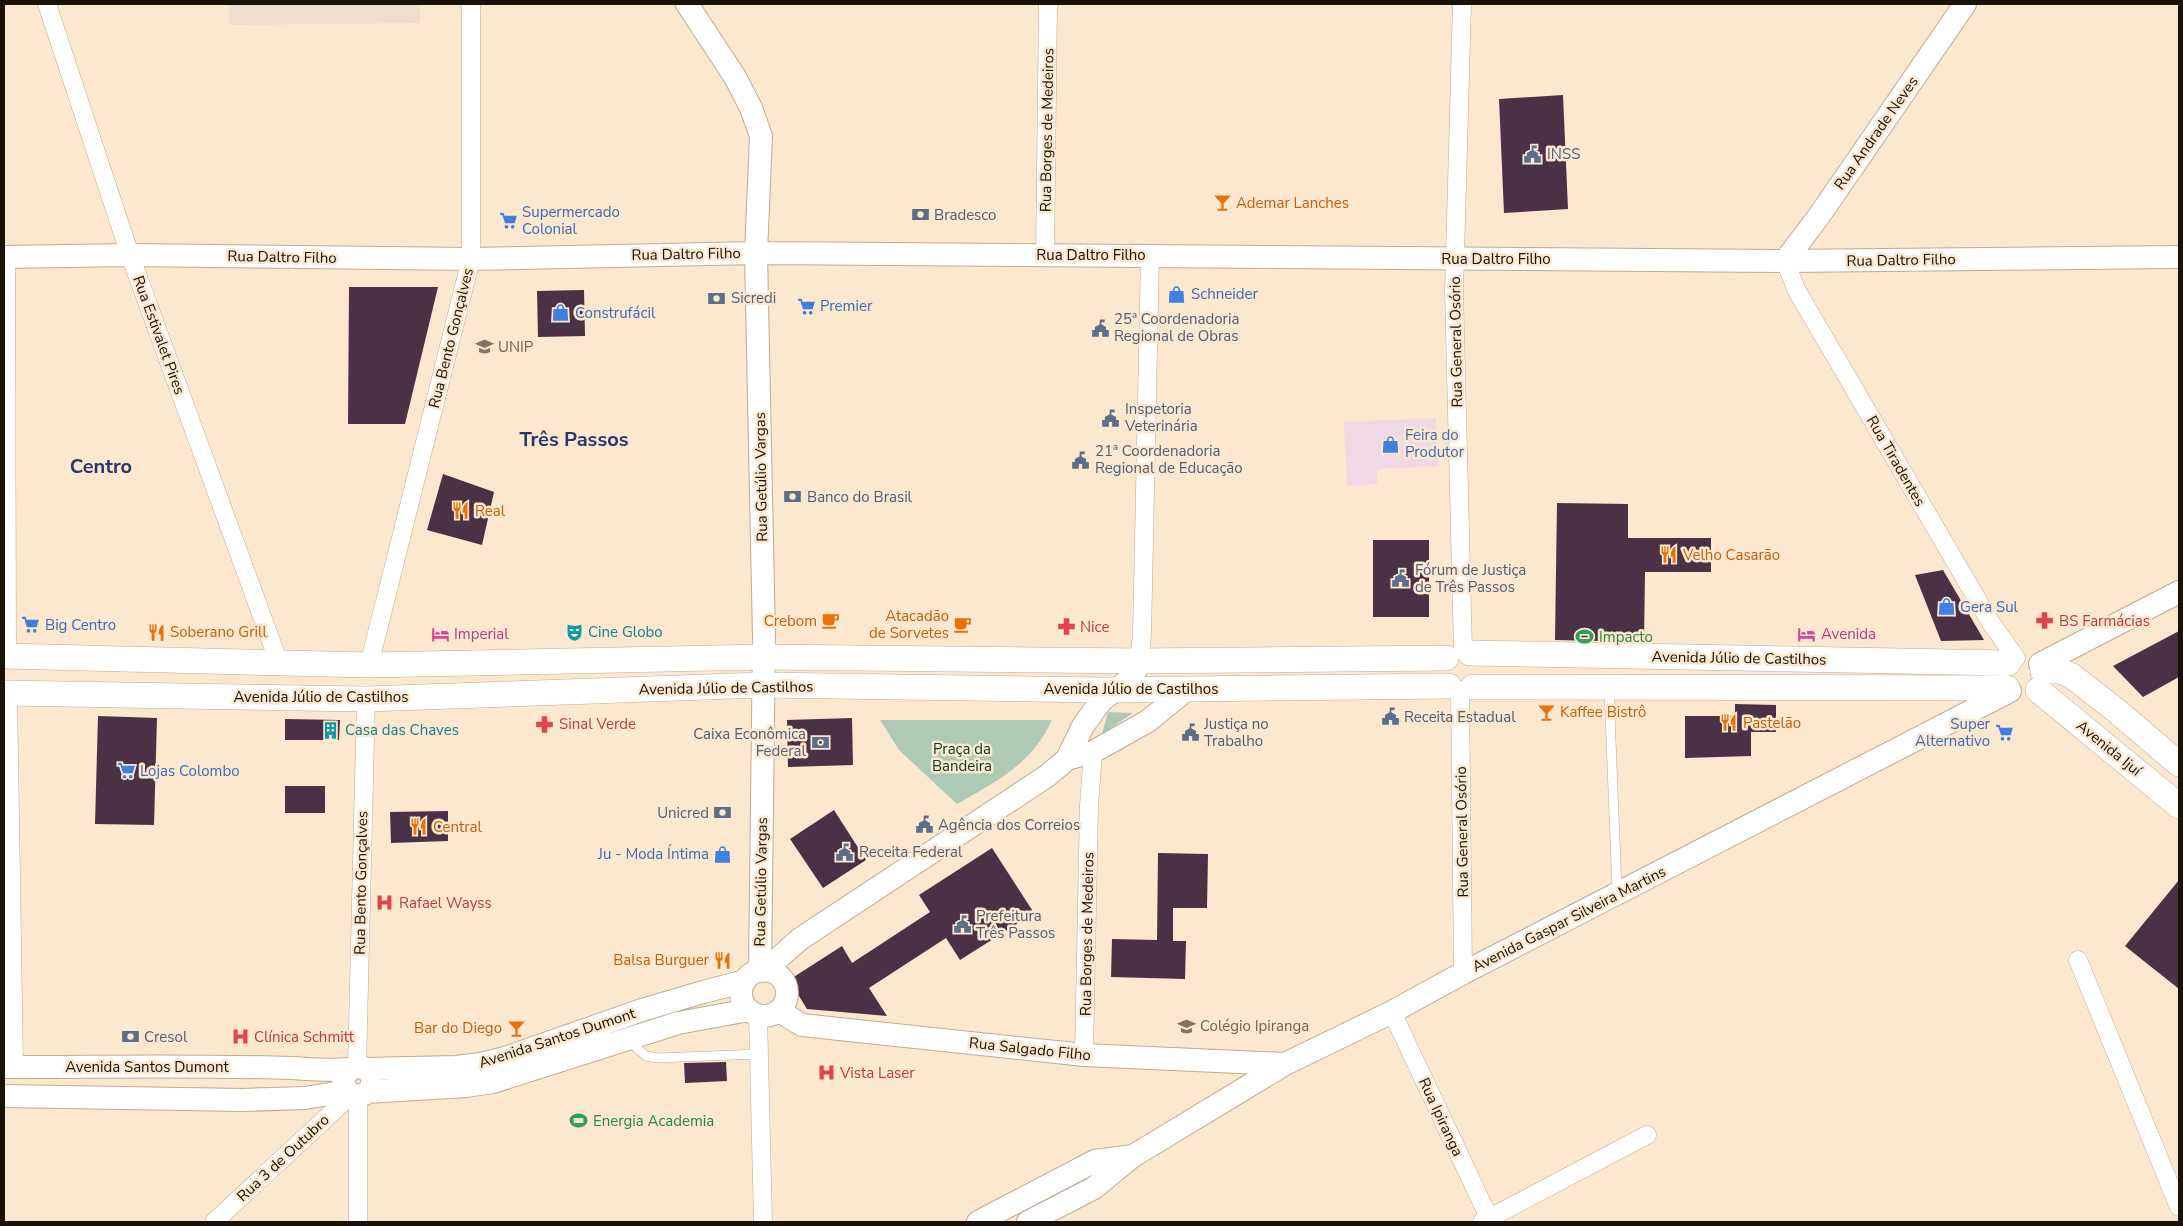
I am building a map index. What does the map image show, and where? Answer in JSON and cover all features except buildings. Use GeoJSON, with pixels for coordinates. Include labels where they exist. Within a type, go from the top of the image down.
{"type":"FeatureCollection","features":[{"type":"Feature","properties":{"kind":"main road","name":"Avenida Júlio de Castilhos"},"geometry":{"type":"LineString","coordinates":[[5,656],[370,665],[764,657],[1139,661],[1460,654],[2012,660]]}},
{"type":"Feature","properties":{"kind":"main road"},"geometry":{"type":"LineString","coordinates":[[1460,654],[1475,656],[1481,668],[1479,680],[1461,688],[1442,677],[1442,671],[1460,654]]}},
{"type":"Feature","properties":{"kind":"main road"},"geometry":{"type":"LineString","coordinates":[[5,656],[6,693]]}},
{"type":"Feature","properties":{"kind":"main road"},"geometry":{"type":"LineString","coordinates":[[1608,656],[1609,687]]}},
{"type":"Feature","properties":{"kind":"main road"},"geometry":{"type":"LineString","coordinates":[[2040,675],[2031,657],[2021,656],[2012,660],[2004,672],[2004,683],[2009,690],[2024,696],[2040,675],[2060,671],[2072,676],[2179,764]]}},
{"type":"Feature","properties":{"kind":"main road"},"geometry":{"type":"LineString","coordinates":[[366,699],[370,665]]}},
{"type":"Feature","properties":{"kind":"main road","name":"Avenida Ijuí"},"geometry":{"type":"LineString","coordinates":[[2040,675],[2179,806]]}},
{"type":"Feature","properties":{"kind":"main road","name":"Avenida Júlio de Castilhos"},"geometry":{"type":"LineString","coordinates":[[6,693],[366,699],[764,685],[1186,690],[1609,687],[2009,690]]}},
{"type":"Feature","properties":{"kind":"street","name":"Rua Estivalet Pires"},"geometry":{"type":"LineString","coordinates":[[47,4],[130,255],[279,663]]}},
{"type":"Feature","properties":{"kind":"street","name":"Rua Bento Gonçalves"},"geometry":{"type":"LineString","coordinates":[[370,665],[471,259],[471,4]]}},
{"type":"Feature","properties":{"kind":"street","name":"Rua Getúlio Vargas"},"geometry":{"type":"LineString","coordinates":[[687,4],[734,77],[751,108],[761,136],[756,253],[764,685],[756,974]]}},
{"type":"Feature","properties":{"kind":"street","name":"Rua Borges de Medeiros"},"geometry":{"type":"LineString","coordinates":[[1045,256],[1048,4]]}},
{"type":"Feature","properties":{"kind":"street","name":"Rua General Osório"},"geometry":{"type":"LineString","coordinates":[[1460,654],[1454,259],[1462,4]]}},
{"type":"Feature","properties":{"kind":"street","name":"Rua Andrade Neves"},"geometry":{"type":"LineString","coordinates":[[1784,261],[1819,216],[1960,6]]}},
{"type":"Feature","properties":{"kind":"street","name":"Rua Daltro Filho"},"geometry":{"type":"LineString","coordinates":[[5,257],[130,255],[471,259],[756,253],[1784,261],[2179,257]]}},
{"type":"Feature","properties":{"kind":"street"},"geometry":{"type":"LineString","coordinates":[[1139,661],[1142,636],[1150,255]]}},
{"type":"Feature","properties":{"kind":"street"},"geometry":{"type":"LineString","coordinates":[[5,257],[5,656]]}},
{"type":"Feature","properties":{"kind":"street","name":"Rua Tiradentes"},"geometry":{"type":"LineString","coordinates":[[1784,261],[1797,291],[2012,660]]}},
{"type":"Feature","properties":{"kind":"street"},"geometry":{"type":"LineString","coordinates":[[2040,675],[2179,592]]}},
{"type":"Feature","properties":{"kind":"street","name":"Avenida Santos Dumont"},"geometry":{"type":"LineString","coordinates":[[9,1067],[456,1067],[505,1058],[642,1010],[756,974],[800,939],[1047,776],[1067,759],[1083,726],[1101,701],[1133,676],[1139,661]]}},
{"type":"Feature","properties":{"kind":"street","name":"Rua General Osório"},"geometry":{"type":"LineString","coordinates":[[1461,688],[1464,973]]}},
{"type":"Feature","properties":{"kind":"street"},"geometry":{"type":"LineString","coordinates":[[1067,759],[1093,752],[1148,721],[1186,690]]}},
{"type":"Feature","properties":{"kind":"street","name":"Avenida Gaspar Silveira Martins"},"geometry":{"type":"LineString","coordinates":[[1028,1222],[1094,1188],[1133,1156],[1286,1064],[1392,1012],[2009,690]]}},
{"type":"Feature","properties":{"kind":"street"},"geometry":{"type":"LineString","coordinates":[[6,693],[9,1067]]}},
{"type":"Feature","properties":{"kind":"street","name":"Rua Bento Gonçalves"},"geometry":{"type":"LineString","coordinates":[[358,1068],[366,699]]}},
{"type":"Feature","properties":{"kind":"street","name":"Rua Borges de Medeiros"},"geometry":{"type":"LineString","coordinates":[[1084,1055],[1093,752]]}},
{"type":"Feature","properties":{"kind":"street"},"geometry":{"type":"LineString","coordinates":[[2078,960],[2179,1207]]}},
{"type":"Feature","properties":{"kind":"street"},"geometry":{"type":"LineString","coordinates":[[756,974],[777,974],[786,985],[786,999],[762,1012],[743,1000],[742,987],[756,974]]}},
{"type":"Feature","properties":{"kind":"street"},"geometry":{"type":"LineString","coordinates":[[762,1012],[759,1054],[762,1222]]}},
{"type":"Feature","properties":{"kind":"street","name":"Avenida Santos Dumont"},"geometry":{"type":"LineString","coordinates":[[4,1096],[242,1100],[305,1098],[466,1086],[493,1082],[678,1023],[762,1012]]}},
{"type":"Feature","properties":{"kind":"street","name":"Rua Salgado Filho"},"geometry":{"type":"LineString","coordinates":[[762,1012],[802,1025],[1084,1055],[1286,1064]]}},
{"type":"Feature","properties":{"kind":"street","name":"Rua Ipiranga"},"geometry":{"type":"LineString","coordinates":[[1392,1012],[1488,1221]]}},
{"type":"Feature","properties":{"kind":"street"},"geometry":{"type":"LineString","coordinates":[[358,1068],[369,1073],[372,1081],[356,1093],[358,1222]]}},
{"type":"Feature","properties":{"kind":"street","name":"Rua 3 de Outubro"},"geometry":{"type":"LineString","coordinates":[[214,1222],[356,1093]]}},
{"type":"Feature","properties":{"kind":"street"},"geometry":{"type":"LineString","coordinates":[[1488,1221],[1647,1135]]}},
{"type":"Feature","properties":{"kind":"street","name":"Avenida Gaspar Silveira Martins"},"geometry":{"type":"LineString","coordinates":[[978,1222],[1096,1161],[1133,1156]]}},
{"type":"Feature","properties":{"kind":"lane"},"geometry":{"type":"LineString","coordinates":[[1609,687],[1617,894]]}},
{"type":"Feature","properties":{"kind":"lane"},"geometry":{"type":"LineString","coordinates":[[627,1039],[646,1056],[658,1058],[759,1054]]}},
{"type":"Feature","properties":{"kind":"shaded area"},"geometry":{"type":"Polygon","coordinates":[[[229,4],[420,4],[420,23],[229,25],[229,4]]]}},
{"type":"Feature","properties":{"kind":"shaded area","name":"Feira do Produtor"},"geometry":{"type":"Polygon","coordinates":[[[1436,418],[1438,466],[1377,469],[1377,484],[1347,486],[1344,422],[1436,418]]]}},
{"type":"Feature","properties":{"kind":"green space"},"geometry":{"type":"Polygon","coordinates":[[[1108,712],[1133,713],[1102,734],[1108,712]]]}},
{"type":"Feature","properties":{"kind":"green space","name":"Praça da Bandeira"},"geometry":{"type":"Polygon","coordinates":[[[880,720],[1052,720],[1044,735],[1024,760],[999,779],[957,804],[899,750],[880,720]]]}},
{"type":"Feature","properties":{"kind":"place","name":"INSS"},"geometry":{"type":"Point","coordinates":[1533,154]}},
{"type":"Feature","properties":{"kind":"place","name":"Ademar Lanches"},"geometry":{"type":"Point","coordinates":[1222,203]}},
{"type":"Feature","properties":{"kind":"place","name":"Bradesco"},"geometry":{"type":"Point","coordinates":[920,215]}},
{"type":"Feature","properties":{"kind":"place","name":"Supermercado Colonial"},"geometry":{"type":"Point","coordinates":[508,221]}},
{"type":"Feature","properties":{"kind":"place","name":"Schneider"},"geometry":{"type":"Point","coordinates":[1177,294]}},
{"type":"Feature","properties":{"kind":"place","name":"Sicredi"},"geometry":{"type":"Point","coordinates":[717,298]}},
{"type":"Feature","properties":{"kind":"place","name":"Premier"},"geometry":{"type":"Point","coordinates":[806,306]}},
{"type":"Feature","properties":{"kind":"place","name":"Construfácil"},"geometry":{"type":"Point","coordinates":[561,313]}},
{"type":"Feature","properties":{"kind":"place","name":"25ª Coordenadoria Regional de Obras"},"geometry":{"type":"Point","coordinates":[1100,328]}},
{"type":"Feature","properties":{"kind":"place","name":"UNIP"},"geometry":{"type":"Point","coordinates":[484,347]}},
{"type":"Feature","properties":{"kind":"place","name":"Inspetoria Veterinária"},"geometry":{"type":"Point","coordinates":[1111,418]}},
{"type":"Feature","properties":{"kind":"place","name":"Feira do Produtor"},"geometry":{"type":"Point","coordinates":[1391,444]}},
{"type":"Feature","properties":{"kind":"place","name":"21ª Coordenadoria Regional de Educação"},"geometry":{"type":"Point","coordinates":[1081,460]}},
{"type":"Feature","properties":{"kind":"place","name":"Banco do Brasil"},"geometry":{"type":"Point","coordinates":[793,497]}},
{"type":"Feature","properties":{"kind":"place","name":"Real"},"geometry":{"type":"Point","coordinates":[461,511]}},
{"type":"Feature","properties":{"kind":"place","name":"Velho Casarão"},"geometry":{"type":"Point","coordinates":[1669,555]}},
{"type":"Feature","properties":{"kind":"place","name":"Fórum de Justiça de Três Passos"},"geometry":{"type":"Point","coordinates":[1401,579]}},
{"type":"Feature","properties":{"kind":"place","name":"Gera Sul"},"geometry":{"type":"Point","coordinates":[1946,607]}},
{"type":"Feature","properties":{"kind":"place","name":"Crebom"},"geometry":{"type":"Point","coordinates":[831,621]}},
{"type":"Feature","properties":{"kind":"place","name":"BS Farmácias"},"geometry":{"type":"Point","coordinates":[2045,621]}},
{"type":"Feature","properties":{"kind":"place","name":"Big Centro"},"geometry":{"type":"Point","coordinates":[31,625]}},
{"type":"Feature","properties":{"kind":"place","name":"Atacadão de Sorvetes"},"geometry":{"type":"Point","coordinates":[963,625]}},
{"type":"Feature","properties":{"kind":"place","name":"Nice"},"geometry":{"type":"Point","coordinates":[1066,627]}},
{"type":"Feature","properties":{"kind":"place","name":"Soberano Grill"},"geometry":{"type":"Point","coordinates":[156,632]}},
{"type":"Feature","properties":{"kind":"place","name":"Cine Globo"},"geometry":{"type":"Point","coordinates":[574,632]}},
{"type":"Feature","properties":{"kind":"place","name":"Imperial"},"geometry":{"type":"Point","coordinates":[440,634]}},
{"type":"Feature","properties":{"kind":"place","name":"Avenida"},"geometry":{"type":"Point","coordinates":[1807,634]}},
{"type":"Feature","properties":{"kind":"place","name":"Impacto"},"geometry":{"type":"Point","coordinates":[1585,637]}},
{"type":"Feature","properties":{"kind":"place","name":"Kaffee Bistrô"},"geometry":{"type":"Point","coordinates":[1546,712]}},
{"type":"Feature","properties":{"kind":"place","name":"Receita Estadual"},"geometry":{"type":"Point","coordinates":[1390,717]}},
{"type":"Feature","properties":{"kind":"place","name":"Pastelão"},"geometry":{"type":"Point","coordinates":[1729,723]}},
{"type":"Feature","properties":{"kind":"place","name":"Sinal Verde"},"geometry":{"type":"Point","coordinates":[545,724]}},
{"type":"Feature","properties":{"kind":"place","name":"Casa das Chaves"},"geometry":{"type":"Point","coordinates":[331,730]}},
{"type":"Feature","properties":{"kind":"place","name":"Justiça no Trabalho"},"geometry":{"type":"Point","coordinates":[1190,733]}},
{"type":"Feature","properties":{"kind":"place","name":"Super Alternativo"},"geometry":{"type":"Point","coordinates":[2004,733]}},
{"type":"Feature","properties":{"kind":"place","name":"Caixa Econômica Federal"},"geometry":{"type":"Point","coordinates":[820,743]}},
{"type":"Feature","properties":{"kind":"place","name":"Lojas Colombo"},"geometry":{"type":"Point","coordinates":[126,771]}},
{"type":"Feature","properties":{"kind":"place","name":"Unicred"},"geometry":{"type":"Point","coordinates":[723,813]}},
{"type":"Feature","properties":{"kind":"place","name":"Agência dos Correios"},"geometry":{"type":"Point","coordinates":[924,825]}},
{"type":"Feature","properties":{"kind":"place","name":"Central"},"geometry":{"type":"Point","coordinates":[419,827]}},
{"type":"Feature","properties":{"kind":"place","name":"Receita Federal"},"geometry":{"type":"Point","coordinates":[845,852]}},
{"type":"Feature","properties":{"kind":"place","name":"Ju - Moda Íntima"},"geometry":{"type":"Point","coordinates":[723,854]}},
{"type":"Feature","properties":{"kind":"place","name":"Rafael Wayss"},"geometry":{"type":"Point","coordinates":[385,903]}},
{"type":"Feature","properties":{"kind":"place","name":"Prefeitura Três Passos"},"geometry":{"type":"Point","coordinates":[962,925]}},
{"type":"Feature","properties":{"kind":"place","name":"Balsa Burguer"},"geometry":{"type":"Point","coordinates":[723,960]}},
{"type":"Feature","properties":{"kind":"place","name":"Colégio Ipiranga"},"geometry":{"type":"Point","coordinates":[1186,1026]}},
{"type":"Feature","properties":{"kind":"place","name":"Bar do Diego"},"geometry":{"type":"Point","coordinates":[516,1028]}},
{"type":"Feature","properties":{"kind":"place","name":"Cresol"},"geometry":{"type":"Point","coordinates":[130,1037]}},
{"type":"Feature","properties":{"kind":"place","name":"Clínica Schmitt"},"geometry":{"type":"Point","coordinates":[240,1037]}},
{"type":"Feature","properties":{"kind":"place","name":"Vista Laser"},"geometry":{"type":"Point","coordinates":[826,1073]}},
{"type":"Feature","properties":{"kind":"place","name":"Energia Academia"},"geometry":{"type":"Point","coordinates":[579,1121]}},
{"type":"Feature","properties":{"kind":"district","name":"Três Passos"},"geometry":{"type":"Point","coordinates":[574,439]}},
{"type":"Feature","properties":{"kind":"district","name":"Centro"},"geometry":{"type":"Point","coordinates":[101,466]}}]}
